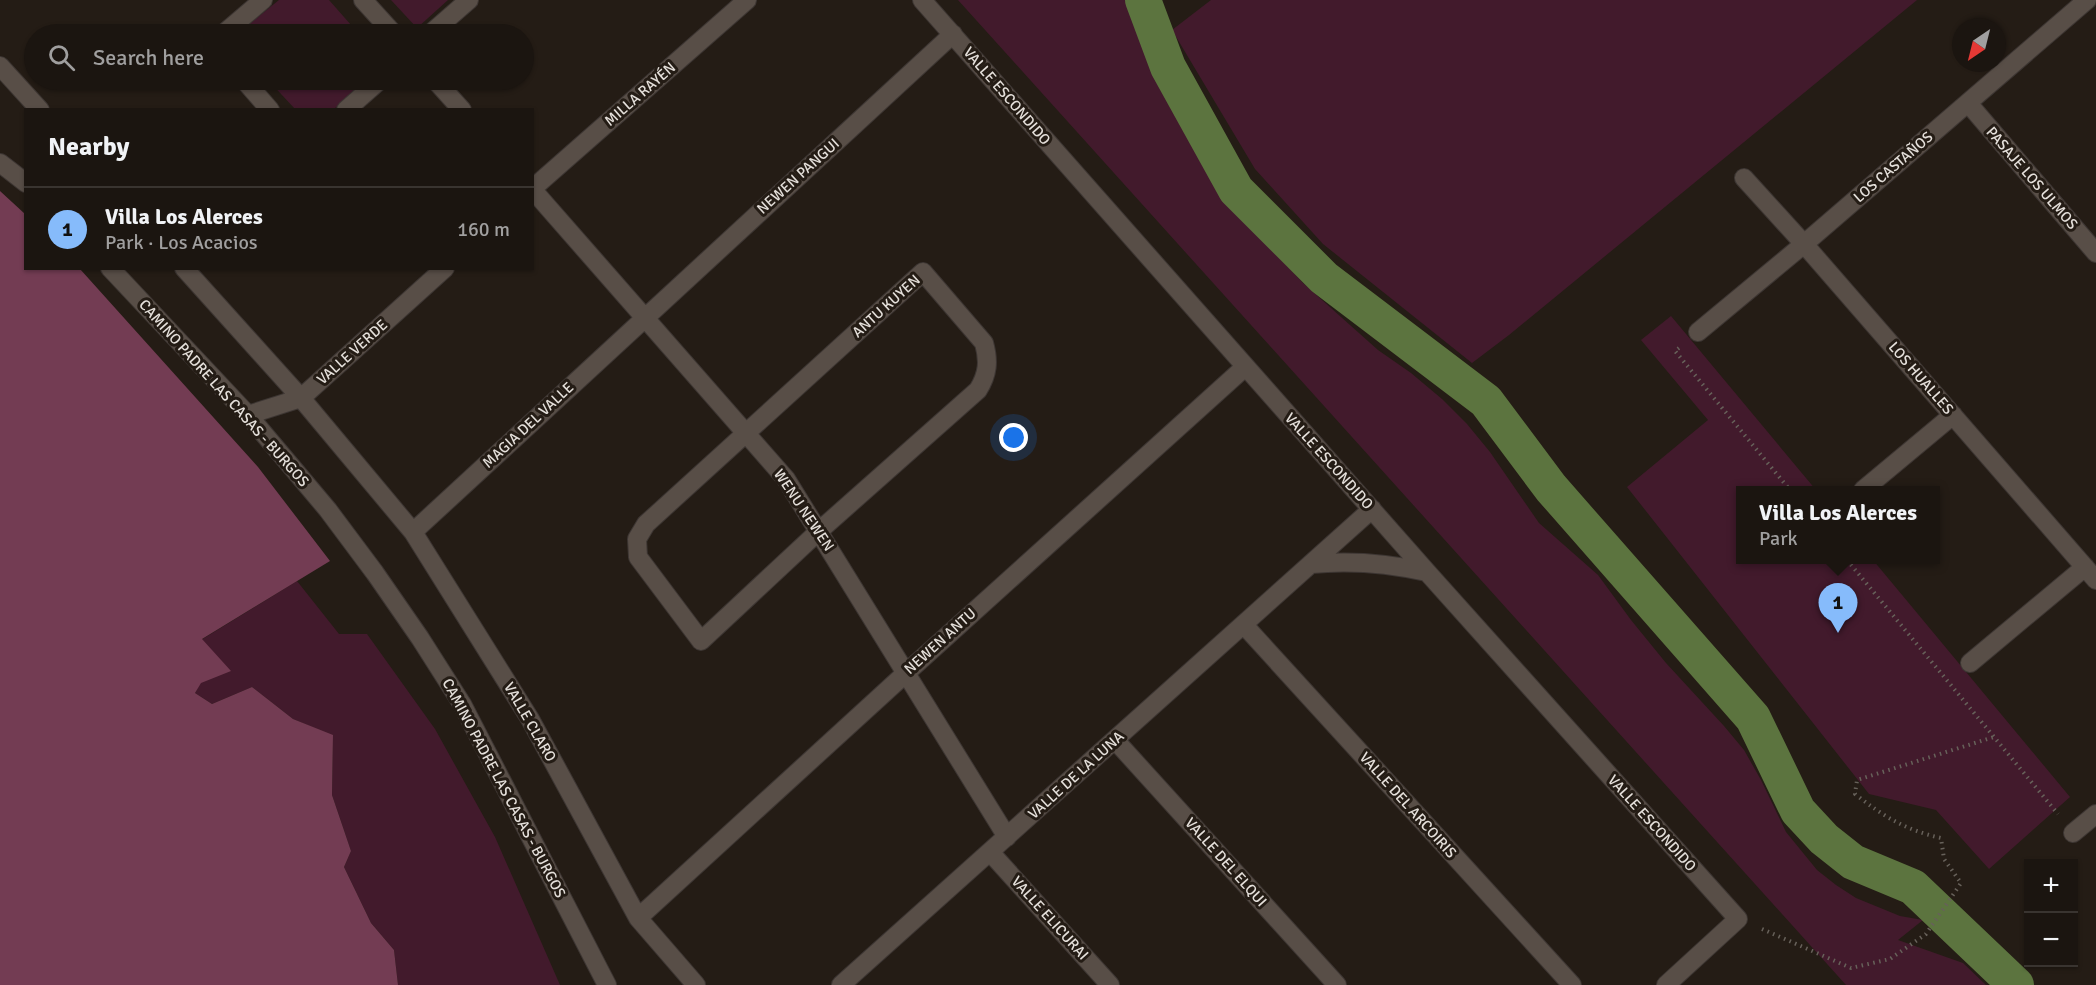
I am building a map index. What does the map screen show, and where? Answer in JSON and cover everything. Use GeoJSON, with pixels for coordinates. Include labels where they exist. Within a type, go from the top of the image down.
{"type":"FeatureCollection","features":[{"type":"Feature","properties":{"kind":"street"},"geometry":{"type":"LineString","coordinates":[[234,24],[262,0]]}},
{"type":"Feature","properties":{"kind":"street"},"geometry":{"type":"LineString","coordinates":[[363,0],[385,24]]}},
{"type":"Feature","properties":{"kind":"street"},"geometry":{"type":"LineString","coordinates":[[441,24],[469,0]]}},
{"type":"Feature","properties":{"kind":"street","name":"MILLA RAYÉN"},"geometry":{"type":"LineString","coordinates":[[534,188],[747,0]]}},
{"type":"Feature","properties":{"kind":"street","name":"VALLE ESCONDIDO"},"geometry":{"type":"LineString","coordinates":[[922,0],[1427,572],[1738,919]]}},
{"type":"Feature","properties":{"kind":"street","name":"LOS CASTAÑOS"},"geometry":{"type":"LineString","coordinates":[[1698,332],[1804,244],[2087,0]]}},
{"type":"Feature","properties":{"kind":"street","name":"NEWEN PANGUI"},"geometry":{"type":"LineString","coordinates":[[644,318],[953,34]]}},
{"type":"Feature","properties":{"kind":"street"},"geometry":{"type":"LineString","coordinates":[[0,66],[38,108]]}},
{"type":"Feature","properties":{"kind":"street"},"geometry":{"type":"LineString","coordinates":[[253,90],[268,108]]}},
{"type":"Feature","properties":{"kind":"street"},"geometry":{"type":"LineString","coordinates":[[348,108],[369,90]]}},
{"type":"Feature","properties":{"kind":"street"},"geometry":{"type":"LineString","coordinates":[[444,90],[460,108]]}},
{"type":"Feature","properties":{"kind":"street","name":"PASAJE LOS ULMOS"},"geometry":{"type":"LineString","coordinates":[[1968,103],[2096,253]]}},
{"type":"Feature","properties":{"kind":"street"},"geometry":{"type":"LineString","coordinates":[[0,163],[24,181]]}},
{"type":"Feature","properties":{"kind":"street","name":"LOS HUALLES"},"geometry":{"type":"LineString","coordinates":[[1744,178],[2090,574]]}},
{"type":"Feature","properties":{"kind":"street","name":"WENU NEWEN"},"geometry":{"type":"LineString","coordinates":[[534,190],[786,479],[1007,837]]}},
{"type":"Feature","properties":{"kind":"street","name":"CAMINO PADRE LAS CASAS - BURGOS"},"geometry":{"type":"LineString","coordinates":[[112,270],[248,415],[321,502],[375,573],[456,694],[607,985]]}},
{"type":"Feature","properties":{"kind":"street","name":"VALLE CLARO"},"geometry":{"type":"LineString","coordinates":[[186,270],[302,398],[413,531],[530,719],[638,918],[696,985]]}},
{"type":"Feature","properties":{"kind":"street","name":"VALLE VERDE"},"geometry":{"type":"LineString","coordinates":[[248,415],[302,398],[443,270]]}},
{"type":"Feature","properties":{"kind":"street","name":"ANTU KUYEN"},"geometry":{"type":"LineString","coordinates":[[746,433],[923,272],[984,343],[988,356],[988,370],[978,390],[819,531]]}},
{"type":"Feature","properties":{"kind":"street","name":"MAGIA DEL VALLE"},"geometry":{"type":"LineString","coordinates":[[413,531],[644,318]]}},
{"type":"Feature","properties":{"kind":"street","name":"NEWEN ANTU"},"geometry":{"type":"LineString","coordinates":[[638,918],[1245,367]]}},
{"type":"Feature","properties":{"kind":"street"},"geometry":{"type":"LineString","coordinates":[[1868,486],[1953,415]]}},
{"type":"Feature","properties":{"kind":"street"},"geometry":{"type":"LineString","coordinates":[[746,433],[646,524],[637,539],[638,557],[701,641],[819,531]]}},
{"type":"Feature","properties":{"kind":"street","name":"VALLE DE LA LUNA"},"geometry":{"type":"LineString","coordinates":[[841,985],[1372,509]]}},
{"type":"Feature","properties":{"kind":"street"},"geometry":{"type":"LineString","coordinates":[[1311,564],[1361,562],[1394,565],[1427,572]]}},
{"type":"Feature","properties":{"kind":"street"},"geometry":{"type":"LineString","coordinates":[[1970,663],[2090,574]]}},
{"type":"Feature","properties":{"kind":"street","name":"VALLE DEL ARCOIRIS"},"geometry":{"type":"LineString","coordinates":[[1244,624],[1572,985]]}},
{"type":"Feature","properties":{"kind":"street","name":"VALLE DEL ELQUI"},"geometry":{"type":"LineString","coordinates":[[1115,740],[1337,985]]}},
{"type":"Feature","properties":{"kind":"street"},"geometry":{"type":"LineString","coordinates":[[2073,833],[2096,814]]}},
{"type":"Feature","properties":{"kind":"street","name":"VALLE ELICURAI"},"geometry":{"type":"LineString","coordinates":[[990,852],[1102,982]]}},
{"type":"Feature","properties":{"kind":"street"},"geometry":{"type":"LineString","coordinates":[[1665,985],[1738,919]]}},
{"type":"Feature","properties":{"kind":"path"},"geometry":{"type":"LineString","coordinates":[[1698,332],[1675,351],[1787,486]]}},
{"type":"Feature","properties":{"kind":"path"},"geometry":{"type":"LineString","coordinates":[[1850,564],[2073,833]]}},
{"type":"Feature","properties":{"kind":"path"},"geometry":{"type":"LineString","coordinates":[[1738,919],[1851,968],[1890,959],[1926,934],[1960,883],[1944,859],[1941,838],[1923,834],[1884,817],[1855,794],[1857,780],[1994,737]]}},
{"type":"Feature","properties":{"kind":"shaded area"},"geometry":{"type":"Polygon","coordinates":[[[279,0],[329,0],[350,24],[249,24],[279,0]]]}},
{"type":"Feature","properties":{"kind":"shaded area"},"geometry":{"type":"Polygon","coordinates":[[[391,0],[448,0],[421,24],[413,24],[391,0]]]}},
{"type":"Feature","properties":{"kind":"shaded area"},"geometry":{"type":"Polygon","coordinates":[[[958,0],[1130,0],[1153,58],[1183,122],[1229,205],[1303,283],[1378,350],[1442,399],[1467,424],[1490,452],[1539,523],[1598,575],[1666,663],[1744,750],[1786,832],[1817,870],[1856,898],[1900,916],[1923,920],[1898,940],[1963,963],[1986,985],[1846,985],[958,0]]]}},
{"type":"Feature","properties":{"kind":"shaded area"},"geometry":{"type":"Polygon","coordinates":[[[1211,0],[1917,0],[1472,363],[1323,244],[1255,169],[1172,30],[1211,0]]]}},
{"type":"Feature","properties":{"kind":"shaded area"},"geometry":{"type":"Polygon","coordinates":[[[277,90],[355,90],[335,108],[294,108],[277,90]]]}},
{"type":"Feature","properties":{"kind":"shaded area"},"geometry":{"type":"Polygon","coordinates":[[[0,191],[24,213],[24,270],[81,270],[258,467],[330,561],[202,639],[231,671],[201,683],[195,693],[212,704],[252,687],[293,719],[333,735],[332,795],[351,851],[344,867],[371,923],[394,950],[398,985],[0,985],[0,191]]]}},
{"type":"Feature","properties":{"kind":"shaded area"},"geometry":{"type":"Polygon","coordinates":[[[1671,316],[1813,486],[1736,486],[1736,564],[1876,564],[2070,797],[1989,869],[1936,810],[1869,794],[1627,487],[1708,420],[1641,340],[1671,316]]]}},
{"type":"Feature","properties":{"kind":"shaded area"},"geometry":{"type":"Polygon","coordinates":[[[297,581],[339,634],[367,634],[435,729],[495,837],[560,985],[398,985],[394,950],[371,923],[344,867],[351,851],[332,795],[333,736],[293,719],[252,687],[212,704],[195,693],[200,683],[201,640],[297,581]]]}},
{"type":"Feature","properties":{"kind":"waterway"},"geometry":{"type":"LineString","coordinates":[[1143,0],[1168,67],[1236,190],[1324,278],[1486,401],[1551,488],[1753,718],[1798,811],[1824,839],[1853,862],[1913,887],[2016,985]]}},
{"type":"Feature","properties":{"kind":"place","name":"Villa Los Alerces"},"geometry":{"type":"Point","coordinates":[1838,633]}}]}
